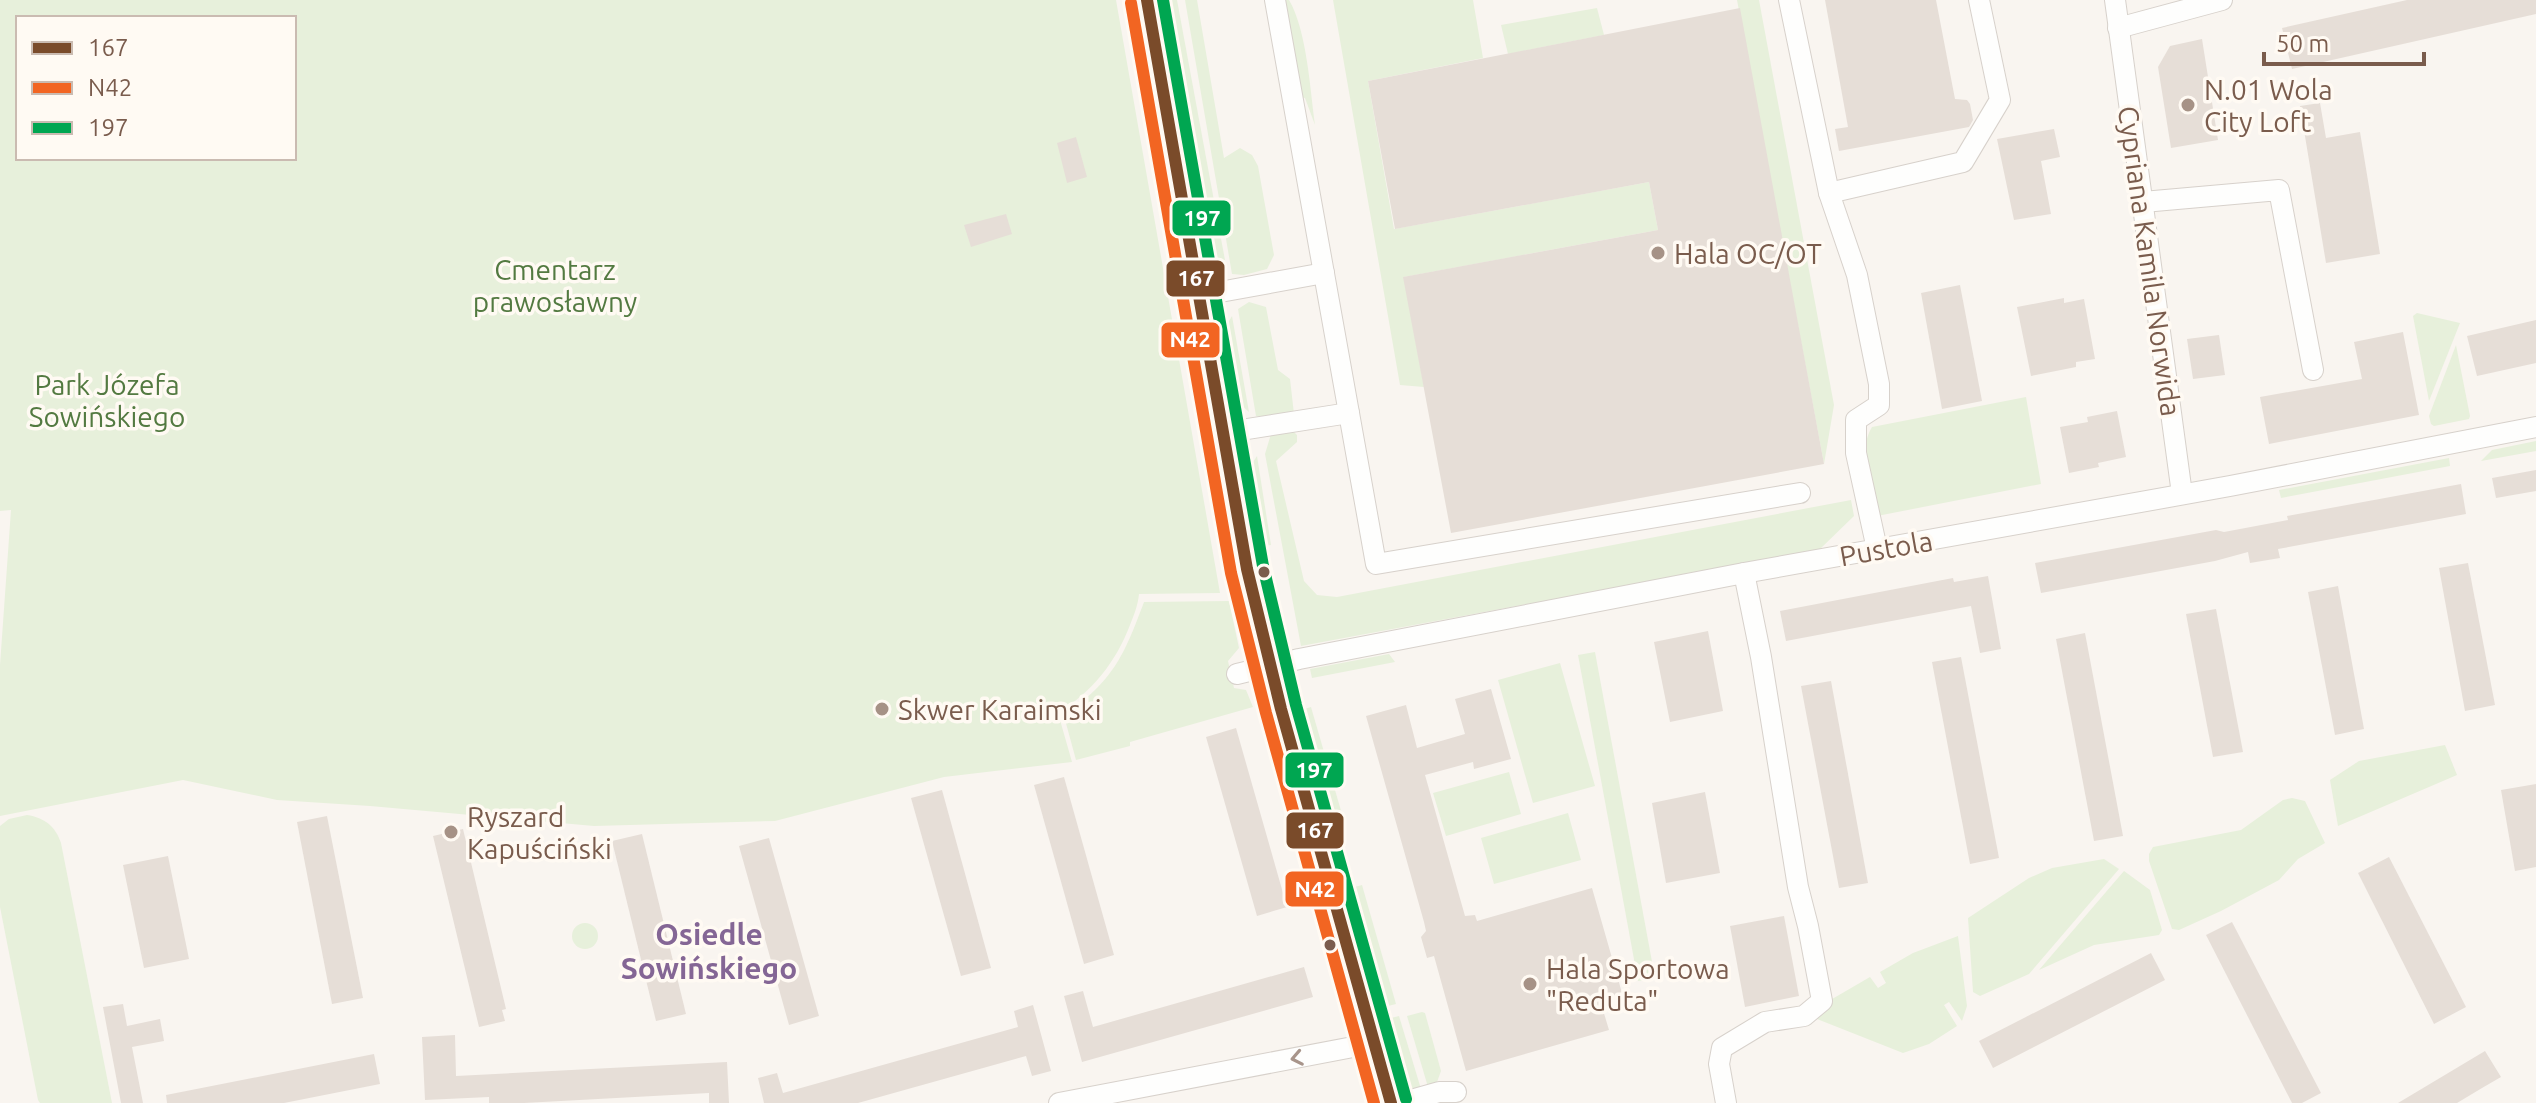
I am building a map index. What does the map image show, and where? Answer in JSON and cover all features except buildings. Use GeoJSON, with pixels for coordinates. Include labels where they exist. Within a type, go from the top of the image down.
{"type":"FeatureCollection","features":[{"type":"Feature","properties":{"kind":"street"},"geometry":{"type":"LineString","coordinates":[[1147,0],[1247,569],[1269,667],[1391,1103]]}},
{"type":"Feature","properties":{"kind":"street"},"geometry":{"type":"LineString","coordinates":[[1275,0],[1376,564],[1800,493]]}},
{"type":"Feature","properties":{"kind":"street"},"geometry":{"type":"LineString","coordinates":[[1789,0],[1829,193],[1857,275],[1879,384],[1879,405],[1856,420],[1856,453],[1877,549]]}},
{"type":"Feature","properties":{"kind":"street"},"geometry":{"type":"LineString","coordinates":[[1829,193],[1963,162],[2000,100],[1979,0]]}},
{"type":"Feature","properties":{"kind":"street","name":"Cypriana Kamila Norwida"},"geometry":{"type":"LineString","coordinates":[[2115,0],[2182,494]]}},
{"type":"Feature","properties":{"kind":"street"},"geometry":{"type":"LineString","coordinates":[[2118,28],[2222,0]]}},
{"type":"Feature","properties":{"kind":"street"},"geometry":{"type":"LineString","coordinates":[[2143,202],[2279,190],[2313,370]]}},
{"type":"Feature","properties":{"kind":"street"},"geometry":{"type":"LineString","coordinates":[[1198,296],[1324,273]]}},
{"type":"Feature","properties":{"kind":"street"},"geometry":{"type":"LineString","coordinates":[[1222,433],[1349,413]]}},
{"type":"Feature","properties":{"kind":"street","name":"Pustola"},"geometry":{"type":"LineString","coordinates":[[1237,674],[1744,573],[2536,427]]}},
{"type":"Feature","properties":{"kind":"street"},"geometry":{"type":"LineString","coordinates":[[1726,1103],[1719,1064],[1722,1048],[1765,1022],[1804,1016],[1822,1001],[1798,887],[1761,657],[1744,573]]}},
{"type":"Feature","properties":{"kind":"street"},"geometry":{"type":"LineString","coordinates":[[1059,1103],[1374,1043]]}},
{"type":"Feature","properties":{"kind":"street"},"geometry":{"type":"LineString","coordinates":[[1400,1103],[1439,1092],[1456,1092]]}},
{"type":"Feature","properties":{"kind":"green space"},"geometry":{"type":"Polygon","coordinates":[[[0,0],[1116,0],[1220,593],[1139,594],[1130,625],[1110,664],[1082,696],[1058,713],[1072,762],[944,777],[775,821],[594,826],[277,800],[183,780],[0,816],[0,665],[11,510],[0,511],[0,0]]]}},
{"type":"Feature","properties":{"kind":"green space"},"geometry":{"type":"Polygon","coordinates":[[[1166,0],[1177,0],[1227,271],[1209,258],[1166,0]]]}},
{"type":"Feature","properties":{"kind":"green space"},"geometry":{"type":"Polygon","coordinates":[[[1185,0],[1197,0],[1224,158],[1240,148],[1252,155],[1258,166],[1274,255],[1267,269],[1244,275],[1232,274],[1185,0]]]}},
{"type":"Feature","properties":{"kind":"green space"},"geometry":{"type":"Polygon","coordinates":[[[1280,0],[1289,0],[1300,28],[1315,125],[1305,98],[1299,97],[1280,0]]]}},
{"type":"Feature","properties":{"kind":"green space"},"geometry":{"type":"Polygon","coordinates":[[[1333,0],[1473,0],[1483,58],[1368,81],[1394,229],[1649,182],[1658,230],[1404,277],[1424,387],[1400,385],[1333,0]]]}},
{"type":"Feature","properties":{"kind":"green space"},"geometry":{"type":"Polygon","coordinates":[[[1737,0],[1759,0],[1834,405],[1824,464],[1737,0]]]}},
{"type":"Feature","properties":{"kind":"green space"},"geometry":{"type":"Polygon","coordinates":[[[1597,8],[1604,35],[1508,54],[1501,25],[1597,8]]]}},
{"type":"Feature","properties":{"kind":"green space"},"geometry":{"type":"Polygon","coordinates":[[[1249,302],[1266,307],[1278,370],[1290,379],[1294,414],[1290,428],[1297,435],[1297,442],[1276,461],[1304,581],[1317,595],[1337,597],[1851,500],[1854,516],[1819,550],[1301,646],[1265,454],[1271,434],[1261,417],[1256,416],[1238,309],[1249,302]]]}},
{"type":"Feature","properties":{"kind":"green space"},"geometry":{"type":"Polygon","coordinates":[[[2417,313],[2460,323],[2429,401],[2413,316],[2417,313]]]}},
{"type":"Feature","properties":{"kind":"green space"},"geometry":{"type":"Polygon","coordinates":[[[1232,316],[1249,412],[1238,402],[1228,364],[1225,344],[1232,316]]]}},
{"type":"Feature","properties":{"kind":"green space"},"geometry":{"type":"Polygon","coordinates":[[[2456,345],[2470,416],[2469,419],[2434,426],[2429,416],[2456,345]]]}},
{"type":"Feature","properties":{"kind":"green space"},"geometry":{"type":"Polygon","coordinates":[[[2026,397],[2041,484],[1877,516],[1865,459],[1867,437],[1872,427],[2026,397]]]}},
{"type":"Feature","properties":{"kind":"green space"},"geometry":{"type":"Polygon","coordinates":[[[2536,441],[2536,451],[2481,461],[2492,450],[2536,441]]]}},
{"type":"Feature","properties":{"kind":"green space"},"geometry":{"type":"Polygon","coordinates":[[[1257,456],[1271,545],[1264,546],[1255,491],[1251,491],[1248,470],[1257,456]]]}},
{"type":"Feature","properties":{"kind":"green space"},"geometry":{"type":"Polygon","coordinates":[[[2449,458],[2450,466],[2281,498],[2279,490],[2449,458]]]}},
{"type":"Feature","properties":{"kind":"green space"},"geometry":{"type":"Polygon","coordinates":[[[1229,601],[1239,648],[1228,661],[1234,688],[1246,690],[1253,707],[1076,760],[1064,716],[1095,690],[1115,666],[1144,602],[1229,601]]]}},
{"type":"Feature","properties":{"kind":"green space"},"geometry":{"type":"Polygon","coordinates":[[[1595,652],[1655,978],[1638,981],[1578,655],[1595,652]]]}},
{"type":"Feature","properties":{"kind":"green space"},"geometry":{"type":"Polygon","coordinates":[[[1389,654],[1395,662],[1312,678],[1310,669],[1389,654]]]}},
{"type":"Feature","properties":{"kind":"green space"},"geometry":{"type":"Polygon","coordinates":[[[1560,663],[1595,786],[1533,803],[1498,680],[1560,663]]]}},
{"type":"Feature","properties":{"kind":"green space"},"geometry":{"type":"Polygon","coordinates":[[[1311,707],[1346,828],[1337,841],[1301,710],[1311,707]]]}},
{"type":"Feature","properties":{"kind":"green space"},"geometry":{"type":"Polygon","coordinates":[[[2445,745],[2457,775],[2338,826],[2330,780],[2359,761],[2445,745]]]}},
{"type":"Feature","properties":{"kind":"green space"},"geometry":{"type":"Polygon","coordinates":[[[1509,772],[1521,814],[1446,836],[1433,793],[1509,772]]]}},
{"type":"Feature","properties":{"kind":"green space"},"geometry":{"type":"Polygon","coordinates":[[[2292,798],[2305,801],[2325,843],[2298,859],[2279,880],[2221,911],[2179,930],[2172,929],[2149,861],[2153,847],[2241,830],[2283,800],[2292,798]]]}},
{"type":"Feature","properties":{"kind":"green space"},"geometry":{"type":"Polygon","coordinates":[[[1568,813],[1581,860],[1494,884],[1481,838],[1568,813]]]}},
{"type":"Feature","properties":{"kind":"green space"},"geometry":{"type":"Polygon","coordinates":[[[27,815],[48,824],[61,843],[112,1103],[40,1103],[38,1100],[0,907],[0,826],[9,819],[27,815]]]}},
{"type":"Feature","properties":{"kind":"green space"},"geometry":{"type":"Polygon","coordinates":[[[2104,859],[2119,869],[2029,974],[1980,996],[1973,992],[1968,918],[2029,878],[2052,868],[2104,859]]]}},
{"type":"Feature","properties":{"kind":"green space"},"geometry":{"type":"Polygon","coordinates":[[[2124,871],[2150,890],[2162,930],[2159,935],[2094,945],[2039,970],[2124,871]]]}},
{"type":"Feature","properties":{"kind":"green space"},"geometry":{"type":"Polygon","coordinates":[[[1362,885],[1396,1004],[1384,1007],[1351,888],[1362,885]]]}},
{"type":"Feature","properties":{"kind":"green space"},"geometry":{"type":"Polygon","coordinates":[[[585,923],[594,927],[598,936],[594,945],[585,949],[576,945],[572,936],[576,927],[585,923]]]}},
{"type":"Feature","properties":{"kind":"green space"},"geometry":{"type":"Polygon","coordinates":[[[1958,936],[1967,1006],[1962,1021],[1949,1002],[1944,1005],[1957,1026],[1929,1044],[1903,1053],[1817,1019],[1827,1002],[1870,977],[1878,988],[1886,983],[1880,972],[1913,953],[1958,936]]]}},
{"type":"Feature","properties":{"kind":"green space"},"geometry":{"type":"Polygon","coordinates":[[[1425,1013],[1441,1071],[1437,1082],[1428,1087],[1407,1016],[1425,1013]]]}},
{"type":"Feature","properties":{"kind":"green space"},"geometry":{"type":"Polygon","coordinates":[[[1399,1016],[1421,1089],[1408,1091],[1387,1019],[1399,1016]]]}},
{"type":"Feature","properties":{"kind":"transit line","name":"167"},"geometry":{"type":"LineString","coordinates":[[1147,0],[1247,569],[1281,709],[1391,1103]]}},
{"type":"Feature","properties":{"kind":"transit line","name":"197"},"geometry":{"type":"LineString","coordinates":[[1163,0],[1263,566],[1296,705],[1406,1099]]}},
{"type":"Feature","properties":{"kind":"transit line","name":"N42"},"geometry":{"type":"LineString","coordinates":[[1131,3],[1231,573],[1266,713],[1374,1103]]}},
{"type":"Feature","properties":{"kind":"place","name":"N.01 Wola City Loft"},"geometry":{"type":"Point","coordinates":[2188,105]}},
{"type":"Feature","properties":{"kind":"place","name":"Hala OC/OT"},"geometry":{"type":"Point","coordinates":[1658,253]}},
{"type":"Feature","properties":{"kind":"place","name":"Skwer Karaimski"},"geometry":{"type":"Point","coordinates":[882,709]}},
{"type":"Feature","properties":{"kind":"place","name":"Ryszard Kapuściński"},"geometry":{"type":"Point","coordinates":[451,832]}},
{"type":"Feature","properties":{"kind":"place","name":"Hala Sportowa \"Reduta\""},"geometry":{"type":"Point","coordinates":[1530,984]}},
{"type":"Feature","properties":{"kind":"district","name":"Osiedle Sowińskiego"},"geometry":{"type":"Point","coordinates":[709,951]}},
{"type":"Feature","properties":{"kind":"park label","name":"Cmentarz prawosławny"},"geometry":{"type":"Point","coordinates":[555,285]}},
{"type":"Feature","properties":{"kind":"park label","name":"Park Józefa Sowińskiego"},"geometry":{"type":"Point","coordinates":[107,400]}}]}
